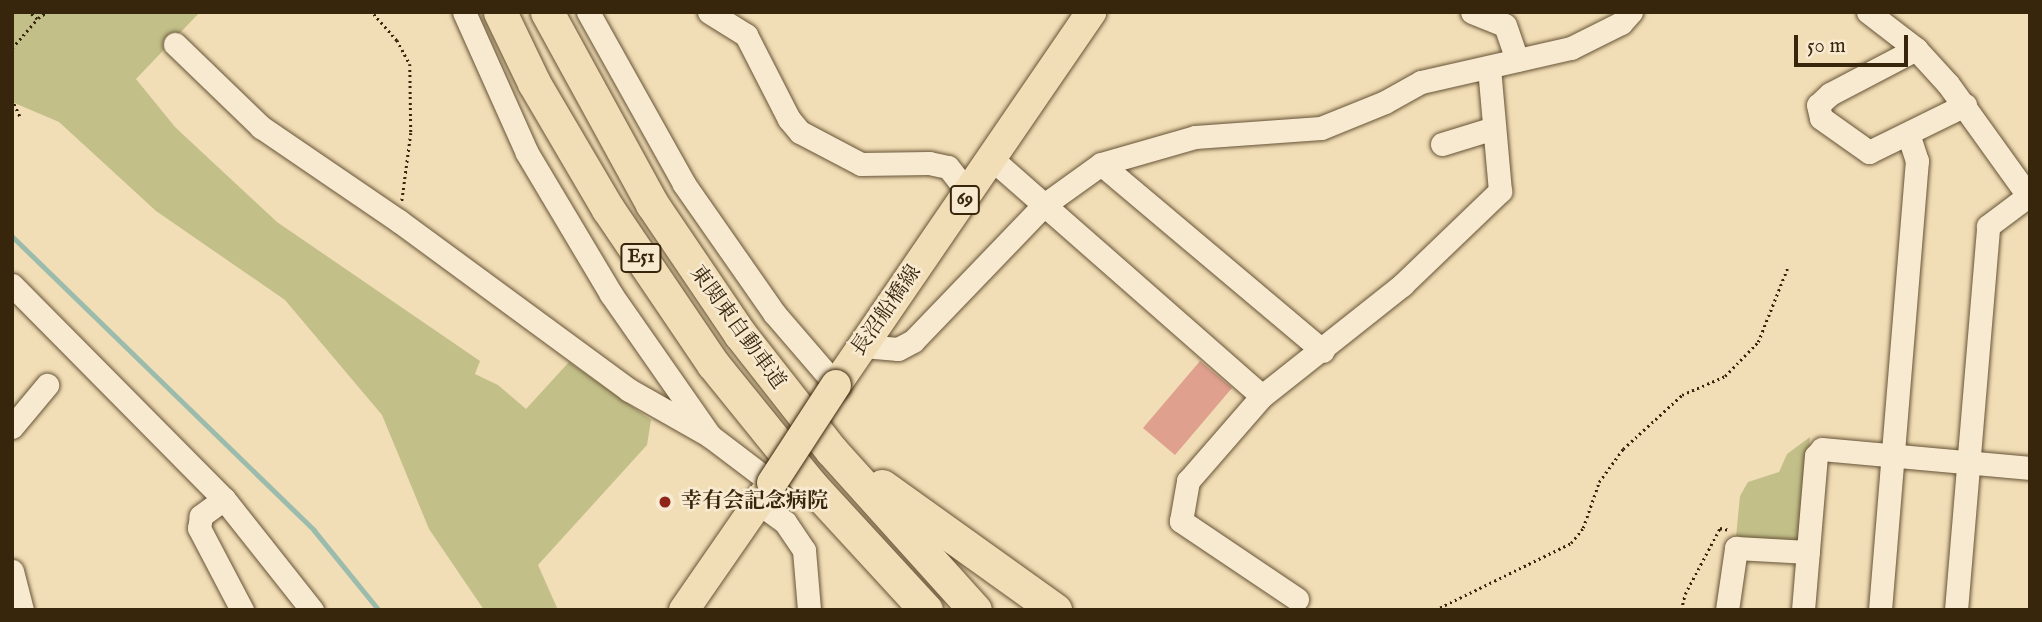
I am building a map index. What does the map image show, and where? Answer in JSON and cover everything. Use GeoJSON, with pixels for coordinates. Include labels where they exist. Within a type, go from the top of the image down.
{"type":"FeatureCollection","features":[{"type":"Feature","properties":{"kind":"highway","name":"東関東自動車道"},"geometry":{"type":"LineString","coordinates":[[500,12],[534,83],[621,229],[713,364],[811,485],[926,610]]}},
{"type":"Feature","properties":{"kind":"highway","name":"東関東自動車道"},"geometry":{"type":"LineString","coordinates":[[549,12],[574,65],[693,268],[831,450],[975,610]]}},
{"type":"Feature","properties":{"kind":"highway"},"geometry":{"type":"LineString","coordinates":[[831,450],[1055,610]]}},
{"type":"Feature","properties":{"kind":"highway"},"geometry":{"type":"LineString","coordinates":[[811,485],[850,544],[906,610]]}},
{"type":"Feature","properties":{"kind":"main road","name":"長沼船橋線"},"geometry":{"type":"LineString","coordinates":[[684,610],[766,494],[836,386],[1091,12]]}},
{"type":"Feature","properties":{"kind":"street"},"geometry":{"type":"LineString","coordinates":[[464,12],[492,83],[563,217],[710,436],[766,494],[804,550],[809,610]]}},
{"type":"Feature","properties":{"kind":"street"},"geometry":{"type":"LineString","coordinates":[[588,12],[684,184],[774,313],[836,386]]}},
{"type":"Feature","properties":{"kind":"street"},"geometry":{"type":"LineString","coordinates":[[709,12],[746,35],[789,119],[800,132],[861,164],[929,163],[948,167],[969,194]]}},
{"type":"Feature","properties":{"kind":"street"},"geometry":{"type":"LineString","coordinates":[[1472,12],[1505,26],[1517,60]]}},
{"type":"Feature","properties":{"kind":"street"},"geometry":{"type":"LineString","coordinates":[[863,346],[898,349],[913,341],[1044,205],[1101,164],[1195,137],[1321,128],[1385,102],[1421,82],[1572,48],[1621,23],[1631,12]]}},
{"type":"Feature","properties":{"kind":"street"},"geometry":{"type":"LineString","coordinates":[[1868,12],[1916,49],[1965,105],[2029,197],[1988,226],[1956,610]]}},
{"type":"Feature","properties":{"kind":"street"},"geometry":{"type":"LineString","coordinates":[[175,44],[261,127],[399,221],[629,390],[710,436]]}},
{"type":"Feature","properties":{"kind":"street"},"geometry":{"type":"LineString","coordinates":[[1916,49],[1830,94],[1818,105],[1821,118],[1861,150],[1876,151],[1965,105]]}},
{"type":"Feature","properties":{"kind":"street"},"geometry":{"type":"LineString","coordinates":[[1297,599],[1181,521],[1188,481],[1208,454],[1262,396],[1323,351],[1402,285],[1500,191],[1491,129],[1489,66]]}},
{"type":"Feature","properties":{"kind":"street"},"geometry":{"type":"LineString","coordinates":[[1442,144],[1491,129]]}},
{"type":"Feature","properties":{"kind":"street"},"geometry":{"type":"LineString","coordinates":[[1880,610],[1917,161],[1908,134]]}},
{"type":"Feature","properties":{"kind":"street"},"geometry":{"type":"LineString","coordinates":[[992,159],[1262,396]]}},
{"type":"Feature","properties":{"kind":"street"},"geometry":{"type":"LineString","coordinates":[[1101,164],[1323,351]]}},
{"type":"Feature","properties":{"kind":"street"},"geometry":{"type":"LineString","coordinates":[[12,285],[224,499],[312,610]]}},
{"type":"Feature","properties":{"kind":"street"},"geometry":{"type":"LineString","coordinates":[[12,427],[47,385]]}},
{"type":"Feature","properties":{"kind":"street"},"geometry":{"type":"LineString","coordinates":[[1803,610],[1816,456],[1822,449],[2030,468]]}},
{"type":"Feature","properties":{"kind":"street"},"geometry":{"type":"LineString","coordinates":[[224,499],[201,516],[200,528],[242,610]]}},
{"type":"Feature","properties":{"kind":"street"},"geometry":{"type":"LineString","coordinates":[[1727,610],[1736,548],[1808,552]]}},
{"type":"Feature","properties":{"kind":"street"},"geometry":{"type":"LineString","coordinates":[[12,571],[22,610]]}},
{"type":"Feature","properties":{"kind":"path"},"geometry":{"type":"LineString","coordinates":[[29,12],[37,19]]}},
{"type":"Feature","properties":{"kind":"path"},"geometry":{"type":"LineString","coordinates":[[12,48],[37,19],[47,12]]}},
{"type":"Feature","properties":{"kind":"path"},"geometry":{"type":"LineString","coordinates":[[374,13],[397,40],[410,64],[411,133],[399,221]]}},
{"type":"Feature","properties":{"kind":"path"},"geometry":{"type":"LineString","coordinates":[[12,99],[21,118]]}},
{"type":"Feature","properties":{"kind":"path"},"geometry":{"type":"LineString","coordinates":[[1435,610],[1571,544],[1583,528],[1599,482],[1623,449],[1682,395],[1725,376],[1758,342],[1787,269]]}},
{"type":"Feature","properties":{"kind":"path"},"geometry":{"type":"LineString","coordinates":[[1681,610],[1685,594],[1720,528],[1732,530]]}},
{"type":"Feature","properties":{"kind":"shaded area"},"geometry":{"type":"Polygon","coordinates":[[[12,12],[200,12],[136,79],[175,127],[277,222],[480,361],[475,374],[498,385],[526,409],[569,362],[651,420],[647,445],[538,565],[558,610],[484,610],[429,529],[382,415],[285,300],[156,211],[59,122],[12,102],[12,12]]]}},
{"type":"Feature","properties":{"kind":"shaded area"},"geometry":{"type":"Polygon","coordinates":[[[1810,437],[1802,538],[1797,544],[1736,537],[1740,496],[1748,482],[1779,472],[1787,454],[1810,437]]]}},
{"type":"Feature","properties":{"kind":"building"},"geometry":{"type":"Polygon","coordinates":[[[1200,361],[1232,388],[1175,455],[1143,428],[1200,361]]]}},
{"type":"Feature","properties":{"kind":"waterway"},"geometry":{"type":"LineString","coordinates":[[12,236],[314,530],[379,610]]}},
{"type":"Feature","properties":{"kind":"place","name":"幸有会記念病院"},"geometry":{"type":"Point","coordinates":[665,502]}}]}
